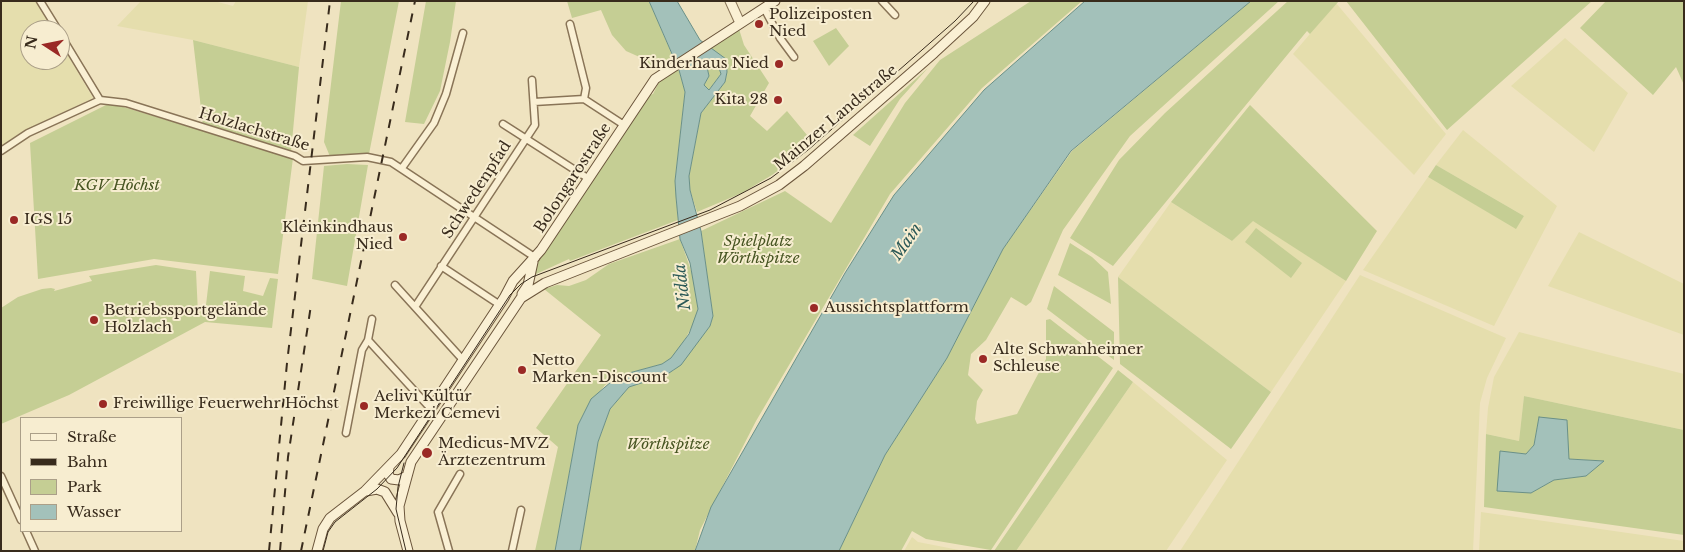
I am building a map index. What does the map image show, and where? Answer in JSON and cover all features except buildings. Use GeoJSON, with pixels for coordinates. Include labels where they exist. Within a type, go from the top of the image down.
{"type":"FeatureCollection","features":[{"type":"Feature","properties":{"kind":"main road"},"geometry":{"type":"LineString","coordinates":[[730,1],[737,25]]}},
{"type":"Feature","properties":{"kind":"main road","name":"Bolongarostraße"},"geometry":{"type":"LineString","coordinates":[[527,278],[534,260],[655,78],[775,1]]}},
{"type":"Feature","properties":{"kind":"main road","name":"Mainzer Landstraße"},"geometry":{"type":"LineString","coordinates":[[545,283],[712,218],[756,198],[804,166],[963,26],[985,1]]}},
{"type":"Feature","properties":{"kind":"main road"},"geometry":{"type":"LineString","coordinates":[[317,551],[323,529],[330,518],[366,491],[389,468],[431,409],[502,302],[513,282],[527,278],[545,283]]}},
{"type":"Feature","properties":{"kind":"main road"},"geometry":{"type":"LineString","coordinates":[[502,302],[527,278]]}},
{"type":"Feature","properties":{"kind":"main road"},"geometry":{"type":"LineString","coordinates":[[399,515],[400,498],[405,477],[415,455],[515,303],[527,278]]}},
{"type":"Feature","properties":{"kind":"main road"},"geometry":{"type":"LineString","coordinates":[[515,303],[545,283]]}},
{"type":"Feature","properties":{"kind":"main road"},"geometry":{"type":"LineString","coordinates":[[389,468],[388,474],[391,479],[396,480],[405,477]]}},
{"type":"Feature","properties":{"kind":"main road"},"geometry":{"type":"LineString","coordinates":[[366,491],[377,489],[385,492],[399,515],[408,551]]}},
{"type":"Feature","properties":{"kind":"street"},"geometry":{"type":"LineString","coordinates":[[40,1],[52,20]]}},
{"type":"Feature","properties":{"kind":"street"},"geometry":{"type":"LineString","coordinates":[[882,1],[895,15]]}},
{"type":"Feature","properties":{"kind":"street"},"geometry":{"type":"LineString","coordinates":[[764,8],[780,38],[794,57]]}},
{"type":"Feature","properties":{"kind":"street"},"geometry":{"type":"LineString","coordinates":[[570,24],[586,88],[584,99]]}},
{"type":"Feature","properties":{"kind":"street"},"geometry":{"type":"LineString","coordinates":[[402,168],[434,123],[446,94],[463,33]]}},
{"type":"Feature","properties":{"kind":"street"},"geometry":{"type":"LineString","coordinates":[[1,151],[28,132],[100,100],[70,50]]}},
{"type":"Feature","properties":{"kind":"street","name":"Schwedenpfad"},"geometry":{"type":"LineString","coordinates":[[415,307],[535,125],[532,80]]}},
{"type":"Feature","properties":{"kind":"street"},"geometry":{"type":"LineString","coordinates":[[534,102],[584,99],[624,126]]}},
{"type":"Feature","properties":{"kind":"street","name":"Holzlachstraße"},"geometry":{"type":"LineString","coordinates":[[100,100],[126,102],[303,160],[375,158],[402,168],[422,184],[534,260]]}},
{"type":"Feature","properties":{"kind":"street"},"geometry":{"type":"LineString","coordinates":[[503,124],[588,179]]}},
{"type":"Feature","properties":{"kind":"street"},"geometry":{"type":"LineString","coordinates":[[441,266],[502,302]]}},
{"type":"Feature","properties":{"kind":"street"},"geometry":{"type":"LineString","coordinates":[[395,285],[463,360]]}},
{"type":"Feature","properties":{"kind":"street"},"geometry":{"type":"LineString","coordinates":[[346,433],[362,350],[368,340],[372,319]]}},
{"type":"Feature","properties":{"kind":"street"},"geometry":{"type":"LineString","coordinates":[[368,340],[431,409]]}},
{"type":"Feature","properties":{"kind":"street"},"geometry":{"type":"LineString","coordinates":[[449,551],[438,512],[460,474]]}},
{"type":"Feature","properties":{"kind":"street"},"geometry":{"type":"LineString","coordinates":[[1,476],[20,518]]}},
{"type":"Feature","properties":{"kind":"street"},"geometry":{"type":"LineString","coordinates":[[512,551],[521,510]]}},
{"type":"Feature","properties":{"kind":"street"},"geometry":{"type":"LineString","coordinates":[[26,532],[35,551]]}},
{"type":"Feature","properties":{"kind":"shaded area"},"geometry":{"type":"Polygon","coordinates":[[[1,1],[36,1],[47,20],[20,20],[20,70],[70,70],[70,59],[93,98],[24,131],[1,147],[1,1]]]}},
{"type":"Feature","properties":{"kind":"shaded area"},"geometry":{"type":"Polygon","coordinates":[[[141,1],[214,1],[233,6],[236,1],[308,1],[299,67],[193,40],[117,26],[141,1]]]}},
{"type":"Feature","properties":{"kind":"shaded area"},"geometry":{"type":"Polygon","coordinates":[[[1336,3],[1446,134],[1414,175],[1293,54],[1336,3]]]}},
{"type":"Feature","properties":{"kind":"shaded area"},"geometry":{"type":"Polygon","coordinates":[[[1565,38],[1628,93],[1594,152],[1511,86],[1565,38]]]}},
{"type":"Feature","properties":{"kind":"shaded area"},"geometry":{"type":"Polygon","coordinates":[[[1463,130],[1557,206],[1494,326],[1363,270],[1428,177],[1516,228],[1524,216],[1436,165],[1463,130]]]}},
{"type":"Feature","properties":{"kind":"shaded area"},"geometry":{"type":"Polygon","coordinates":[[[1171,202],[1232,241],[1253,220],[1346,281],[1271,392],[1118,277],[1171,202]]]}},
{"type":"Feature","properties":{"kind":"shaded area"},"geometry":{"type":"Polygon","coordinates":[[[1579,232],[1684,284],[1684,335],[1548,286],[1579,232]]]}},
{"type":"Feature","properties":{"kind":"shaded area"},"geometry":{"type":"Polygon","coordinates":[[[1360,275],[1506,338],[1487,378],[1480,403],[1473,551],[1180,551],[1360,275]]]}},
{"type":"Feature","properties":{"kind":"shaded area"},"geometry":{"type":"Polygon","coordinates":[[[1519,332],[1684,374],[1684,430],[1524,396],[1519,441],[1486,434],[1488,408],[1494,377],[1519,332]]]}},
{"type":"Feature","properties":{"kind":"shaded area"},"geometry":{"type":"Polygon","coordinates":[[[1133,382],[1227,460],[1166,551],[1016,551],[1133,382]]]}},
{"type":"Feature","properties":{"kind":"shaded area"},"geometry":{"type":"Polygon","coordinates":[[[1481,512],[1684,541],[1684,551],[1479,551],[1481,512]]]}},
{"type":"Feature","properties":{"kind":"shaded area"},"geometry":{"type":"Polygon","coordinates":[[[912,537],[918,542],[964,551],[904,551],[912,537]]]}},
{"type":"Feature","properties":{"kind":"green space"},"geometry":{"type":"Polygon","coordinates":[[[341,1],[399,1],[369,154],[331,159],[324,142],[341,1]]]}},
{"type":"Feature","properties":{"kind":"green space"},"geometry":{"type":"Polygon","coordinates":[[[426,1],[456,1],[440,91],[424,124],[405,122],[426,1]]]}},
{"type":"Feature","properties":{"kind":"green space"},"geometry":{"type":"Polygon","coordinates":[[[567,1],[649,1],[673,57],[653,68],[644,59],[626,51],[612,35],[601,10],[572,18],[567,1]]]}},
{"type":"Feature","properties":{"kind":"green space","name":"Wörthspitze"},"geometry":{"type":"Polygon","coordinates":[[[1031,1],[1082,1],[982,88],[890,194],[756,421],[700,530],[695,551],[580,551],[598,442],[610,409],[629,387],[674,370],[710,326],[713,316],[701,231],[785,191],[831,223],[905,103],[940,60],[1031,1]]]}},
{"type":"Feature","properties":{"kind":"green space"},"geometry":{"type":"Polygon","coordinates":[[[1251,1],[1279,1],[1130,136],[1063,230],[1031,302],[1026,306],[1011,297],[986,340],[971,354],[968,375],[983,390],[977,401],[975,419],[977,424],[1017,414],[1046,359],[1046,320],[1050,319],[1113,368],[991,550],[926,539],[912,531],[901,551],[839,551],[885,455],[947,358],[1003,249],[1072,151],[1251,1]]]}},
{"type":"Feature","properties":{"kind":"green space"},"geometry":{"type":"Polygon","coordinates":[[[1288,1],[1339,1],[1310,34],[1307,31],[1113,266],[1070,238],[1119,160],[1165,113],[1288,1]]]}},
{"type":"Feature","properties":{"kind":"green space"},"geometry":{"type":"Polygon","coordinates":[[[1346,1],[1592,1],[1447,130],[1346,1]]]}},
{"type":"Feature","properties":{"kind":"green space"},"geometry":{"type":"Polygon","coordinates":[[[1606,1],[1684,1],[1684,85],[1676,67],[1653,95],[1580,28],[1606,1]]]}},
{"type":"Feature","properties":{"kind":"green space"},"geometry":{"type":"Polygon","coordinates":[[[836,28],[849,46],[829,66],[813,41],[836,28]]]}},
{"type":"Feature","properties":{"kind":"green space"},"geometry":{"type":"Polygon","coordinates":[[[739,29],[744,45],[769,83],[750,116],[767,131],[787,111],[812,141],[802,153],[772,175],[742,193],[697,212],[690,190],[689,176],[701,113],[725,82],[727,72],[726,59],[709,48],[739,29]]]}},
{"type":"Feature","properties":{"kind":"green space"},"geometry":{"type":"Polygon","coordinates":[[[193,40],[299,67],[291,152],[203,126],[193,40]]]}},
{"type":"Feature","properties":{"kind":"green space"},"geometry":{"type":"Polygon","coordinates":[[[711,64],[718,65],[721,74],[709,90],[704,85],[709,76],[707,67],[711,64]]]}},
{"type":"Feature","properties":{"kind":"green space"},"geometry":{"type":"Polygon","coordinates":[[[678,67],[685,92],[675,180],[678,220],[570,261],[569,259],[534,275],[534,267],[538,260],[649,95],[653,94],[660,80],[678,67]]]}},
{"type":"Feature","properties":{"kind":"green space"},"geometry":{"type":"Polygon","coordinates":[[[928,68],[900,99],[870,146],[853,135],[928,68]]]}},
{"type":"Feature","properties":{"kind":"green space","name":"KGV Höchst"},"geometry":{"type":"Polygon","coordinates":[[[110,103],[293,158],[278,274],[154,259],[38,279],[30,143],[110,103]]]}},
{"type":"Feature","properties":{"kind":"green space"},"geometry":{"type":"Polygon","coordinates":[[[1250,105],[1377,231],[1346,281],[1253,221],[1232,241],[1171,202],[1250,105]]]}},
{"type":"Feature","properties":{"kind":"green space"},"geometry":{"type":"Polygon","coordinates":[[[368,165],[347,286],[312,279],[324,166],[368,165]]]}},
{"type":"Feature","properties":{"kind":"green space"},"geometry":{"type":"Polygon","coordinates":[[[1436,165],[1524,216],[1516,229],[1428,177],[1436,165]]]}},
{"type":"Feature","properties":{"kind":"green space"},"geometry":{"type":"Polygon","coordinates":[[[1256,228],[1302,263],[1291,278],[1245,242],[1256,228]]]}},
{"type":"Feature","properties":{"kind":"green space"},"geometry":{"type":"Polygon","coordinates":[[[680,239],[694,279],[698,309],[696,319],[682,345],[671,359],[662,364],[618,376],[605,385],[584,413],[578,425],[555,551],[535,551],[558,447],[536,428],[601,335],[544,289],[557,285],[569,286],[586,280],[609,264],[680,239]]]}},
{"type":"Feature","properties":{"kind":"green space"},"geometry":{"type":"Polygon","coordinates":[[[1070,243],[1092,257],[1108,272],[1111,304],[1058,275],[1070,243]]]}},
{"type":"Feature","properties":{"kind":"green space"},"geometry":{"type":"Polygon","coordinates":[[[156,265],[196,271],[198,314],[206,305],[210,271],[245,276],[243,291],[263,296],[270,278],[278,279],[272,328],[205,322],[69,395],[1,424],[1,308],[18,297],[42,289],[51,288],[55,289],[54,291],[92,281],[89,276],[156,265]]]}},
{"type":"Feature","properties":{"kind":"green space"},"geometry":{"type":"Polygon","coordinates":[[[1118,277],[1271,392],[1231,449],[1120,364],[1118,277]]]}},
{"type":"Feature","properties":{"kind":"green space"},"geometry":{"type":"Polygon","coordinates":[[[1054,286],[1114,332],[1114,360],[1047,309],[1054,286]]]}},
{"type":"Feature","properties":{"kind":"green space"},"geometry":{"type":"Polygon","coordinates":[[[1118,370],[1133,382],[1016,551],[994,551],[1118,370]]]}},
{"type":"Feature","properties":{"kind":"green space"},"geometry":{"type":"Polygon","coordinates":[[[1524,396],[1684,430],[1684,535],[1484,507],[1486,434],[1519,441],[1524,396]],[[1539,418],[1534,445],[1526,454],[1500,452],[1531,493],[1554,480],[1586,476],[1603,461],[1569,459],[1539,418]]]}},
{"type":"Feature","properties":{"kind":"water"},"geometry":{"type":"Polygon","coordinates":[[[649,1],[677,1],[700,40],[726,59],[727,72],[725,82],[701,113],[689,176],[690,190],[701,231],[713,316],[710,326],[681,365],[666,375],[629,387],[610,409],[598,442],[580,551],[555,551],[578,425],[591,399],[618,376],[662,364],[671,358],[689,334],[698,309],[690,263],[680,239],[676,197],[675,181],[685,92],[679,70],[649,1]],[[711,64],[707,67],[709,76],[704,85],[709,90],[721,74],[718,65],[711,64]]]}},
{"type":"Feature","properties":{"kind":"water","name":"Main"},"geometry":{"type":"Polygon","coordinates":[[[1085,1],[1251,1],[1071,151],[1003,249],[947,358],[885,455],[839,551],[695,551],[711,507],[845,273],[894,195],[984,90],[1085,1]]]}},
{"type":"Feature","properties":{"kind":"water"},"geometry":{"type":"Polygon","coordinates":[[[1539,417],[1567,420],[1569,459],[1604,461],[1586,476],[1554,480],[1531,493],[1497,491],[1500,451],[1526,454],[1534,445],[1539,417]]]}},
{"type":"Feature","properties":{"kind":"tram line"},"geometry":{"type":"LineString","coordinates":[[323,551],[328,532],[335,522],[377,489],[397,468],[510,295],[521,284],[532,277],[710,210],[771,178],[808,150],[955,21],[974,1]]}},
{"type":"Feature","properties":{"kind":"tram line"},"geometry":{"type":"LineString","coordinates":[[404,463],[398,487],[396,509],[406,551]]}},
{"type":"Feature","properties":{"kind":"railway"},"geometry":{"type":"LineString","coordinates":[[269,551],[287,363],[330,1]]}},
{"type":"Feature","properties":{"kind":"railway"},"geometry":{"type":"LineString","coordinates":[[301,551],[415,1]]}},
{"type":"Feature","properties":{"kind":"railway"},"geometry":{"type":"LineString","coordinates":[[280,551],[288,457],[311,305]]}},
{"type":"Feature","properties":{"kind":"place","name":"Polizeiposten Nied"},"geometry":{"type":"Point","coordinates":[759,24]}},
{"type":"Feature","properties":{"kind":"place","name":"Kinderhaus Nied"},"geometry":{"type":"Point","coordinates":[779,64]}},
{"type":"Feature","properties":{"kind":"place","name":"Kita 28"},"geometry":{"type":"Point","coordinates":[778,100]}},
{"type":"Feature","properties":{"kind":"place","name":"IGS 15"},"geometry":{"type":"Point","coordinates":[14,220]}},
{"type":"Feature","properties":{"kind":"place","name":"Kleinkindhaus Nied"},"geometry":{"type":"Point","coordinates":[403,237]}},
{"type":"Feature","properties":{"kind":"place","name":"Aussichtsplattform"},"geometry":{"type":"Point","coordinates":[814,308]}},
{"type":"Feature","properties":{"kind":"place","name":"Betriebssportgelände Holzlach"},"geometry":{"type":"Point","coordinates":[94,320]}},
{"type":"Feature","properties":{"kind":"place","name":"Alte Schwanheimer Schleuse"},"geometry":{"type":"Point","coordinates":[983,359]}},
{"type":"Feature","properties":{"kind":"place","name":"Netto Marken-Discount"},"geometry":{"type":"Point","coordinates":[522,370]}},
{"type":"Feature","properties":{"kind":"place","name":"Freiwillige Feuerwehr Höchst"},"geometry":{"type":"Point","coordinates":[103,404]}},
{"type":"Feature","properties":{"kind":"place","name":"Aelivi Kültür Merkezi Cemevi"},"geometry":{"type":"Point","coordinates":[364,406]}},
{"type":"Feature","properties":{"kind":"place","name":"Medicus-MVZ Ärztezentrum"},"geometry":{"type":"Point","coordinates":[427,453]}},
{"type":"Feature","properties":{"kind":"park label","name":"Spielplatz Wörthspitze"},"geometry":{"type":"Point","coordinates":[758,250]}},
{"type":"Feature","properties":{"kind":"water label","name":"Nidda"},"geometry":{"type":"Point","coordinates":[683,287]}}]}
